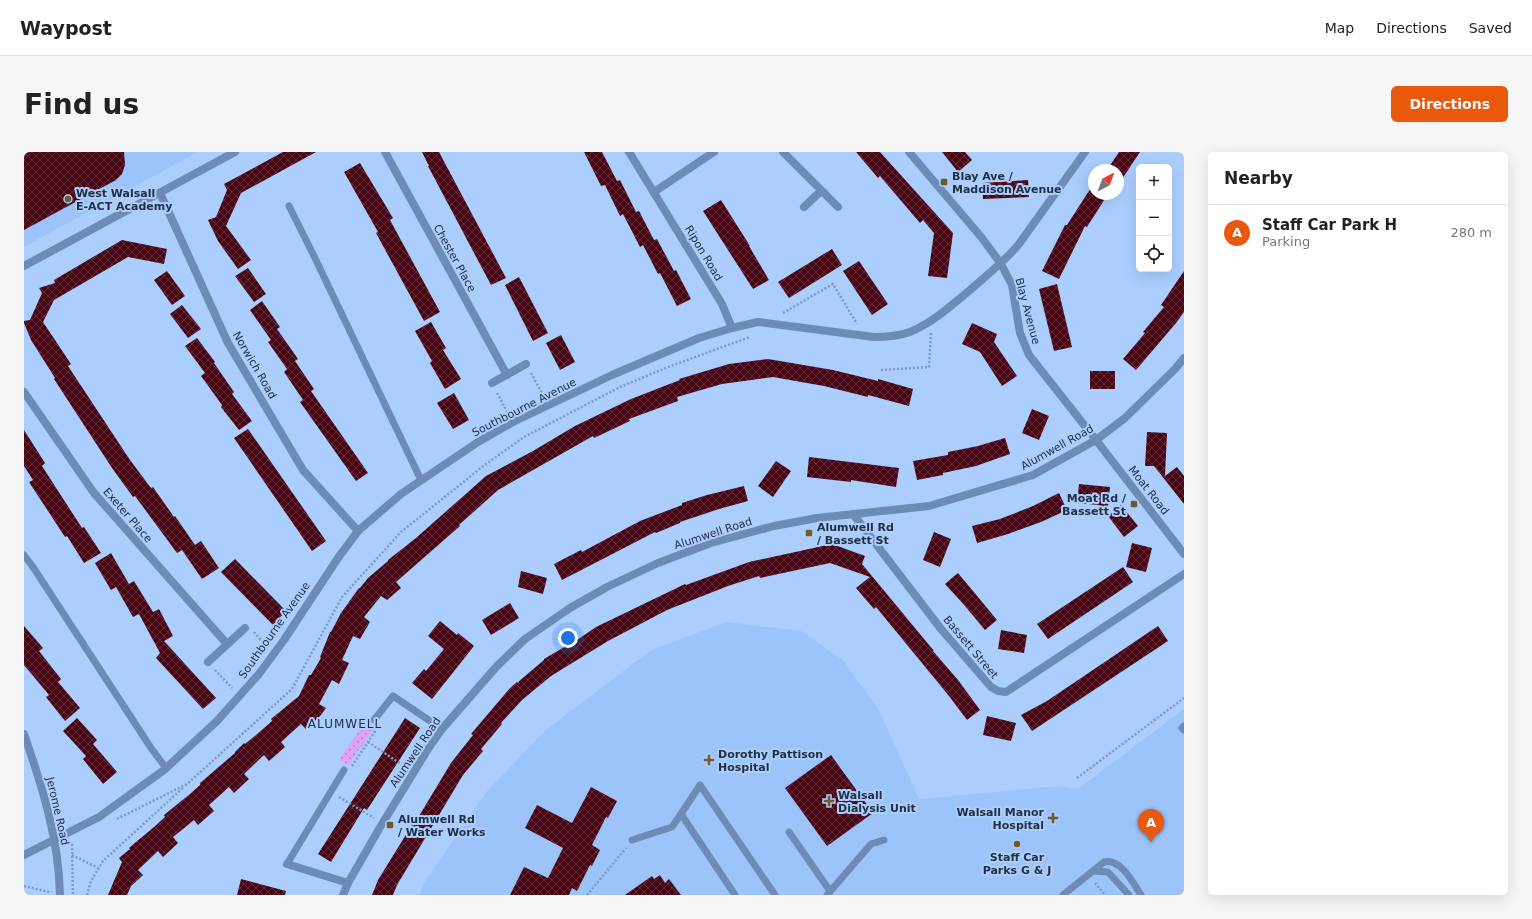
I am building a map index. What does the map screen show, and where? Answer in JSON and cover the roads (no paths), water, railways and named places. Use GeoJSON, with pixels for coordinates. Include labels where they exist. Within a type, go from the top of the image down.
{"type":"FeatureCollection","features":[{"type":"Feature","properties":{"kind":"street"},"geometry":{"type":"LineString","coordinates":[[24,266],[235,152]]}},
{"type":"Feature","properties":{"kind":"street","name":"Chester Place"},"geometry":{"type":"LineString","coordinates":[[385,152],[507,375]]}},
{"type":"Feature","properties":{"kind":"street","name":"Ripon Road"},"geometry":{"type":"LineString","coordinates":[[629,152],[722,304],[732,328]]}},
{"type":"Feature","properties":{"kind":"street"},"geometry":{"type":"LineString","coordinates":[[654,192],[714,152]]}},
{"type":"Feature","properties":{"kind":"street"},"geometry":{"type":"LineString","coordinates":[[783,152],[838,207]]}},
{"type":"Feature","properties":{"kind":"street","name":"Blay Avenue"},"geometry":{"type":"LineString","coordinates":[[909,152],[982,238],[1001,264],[1012,285],[1020,333],[1029,355],[1096,440]]}},
{"type":"Feature","properties":{"kind":"street","name":"Southbourne Avenue"},"geometry":{"type":"LineString","coordinates":[[24,855],[104,813],[166,768],[217,721],[240,696],[280,645],[338,558],[358,531],[401,494],[478,442],[513,422],[657,355],[699,338],[732,328],[758,322],[864,336],[889,336],[909,333],[932,320],[1001,264],[1019,244],[1085,152]]}},
{"type":"Feature","properties":{"kind":"street"},"geometry":{"type":"LineString","coordinates":[[804,207],[821,191]]}},
{"type":"Feature","properties":{"kind":"street","name":"Norwich Road"},"geometry":{"type":"LineString","coordinates":[[160,192],[228,343],[303,470],[358,531]]}},
{"type":"Feature","properties":{"kind":"street","name":"Alumwell Road"},"geometry":{"type":"LineString","coordinates":[[343,895],[348,883],[382,823],[442,729],[497,666],[525,639],[570,608],[607,587],[658,563],[711,543],[774,526],[817,518],[929,506],[1033,475],[1096,440],[1124,418],[1175,369],[1184,358]]}},
{"type":"Feature","properties":{"kind":"street"},"geometry":{"type":"LineString","coordinates":[[492,383],[526,364]]}},
{"type":"Feature","properties":{"kind":"street","name":"Exeter Place"},"geometry":{"type":"LineString","coordinates":[[24,392],[94,493],[227,644]]}},
{"type":"Feature","properties":{"kind":"street","name":"Moat Road"},"geometry":{"type":"LineString","coordinates":[[1096,440],[1184,554]]}},
{"type":"Feature","properties":{"kind":"street","name":"Bassett Street"},"geometry":{"type":"LineString","coordinates":[[853,514],[941,629],[991,687],[998,691],[1006,692],[1184,574]]}},
{"type":"Feature","properties":{"kind":"street"},"geometry":{"type":"LineString","coordinates":[[208,662],[227,644],[249,629]]}},
{"type":"Feature","properties":{"kind":"street","name":"Jerome Road"},"geometry":{"type":"LineString","coordinates":[[24,734],[39,777],[55,840],[60,877],[56,894]]}},
{"type":"Feature","properties":{"kind":"street"},"geometry":{"type":"LineString","coordinates":[[287,864],[348,883]]}},
{"type":"Feature","properties":{"kind":"lane"},"geometry":{"type":"LineString","coordinates":[[289,206],[421,480]]}},
{"type":"Feature","properties":{"kind":"lane"},"geometry":{"type":"LineString","coordinates":[[24,555],[151,748],[166,768]]}},
{"type":"Feature","properties":{"kind":"lane"},"geometry":{"type":"LineString","coordinates":[[374,720],[393,696],[442,729]]}},
{"type":"Feature","properties":{"kind":"lane"},"geometry":{"type":"LineString","coordinates":[[1184,726],[1182,728],[1184,730]]}},
{"type":"Feature","properties":{"kind":"lane"},"geometry":{"type":"LineString","coordinates":[[287,864],[344,770]]}},
{"type":"Feature","properties":{"kind":"lane"},"geometry":{"type":"LineString","coordinates":[[632,840],[672,827],[700,785],[775,895]]}},
{"type":"Feature","properties":{"kind":"lane"},"geometry":{"type":"LineString","coordinates":[[681,814],[735,895]]}},
{"type":"Feature","properties":{"kind":"lane"},"geometry":{"type":"LineString","coordinates":[[789,832],[828,893],[870,844],[884,840]]}},
{"type":"Feature","properties":{"kind":"lane"},"geometry":{"type":"LineString","coordinates":[[1063,895],[1090,872],[1104,862],[1108,861],[1116,864],[1131,880],[1141,895]]}},
{"type":"Feature","properties":{"kind":"lane"},"geometry":{"type":"LineString","coordinates":[[1090,872],[1108,872],[1129,895]]}},
{"type":"Feature","properties":{"kind":"place","name":"Blay Ave / Maddison Avenue"},"geometry":{"type":"Point","coordinates":[944,182]}},
{"type":"Feature","properties":{"kind":"place","name":"West Walsall E-ACT Academy"},"geometry":{"type":"Point","coordinates":[68,199]}},
{"type":"Feature","properties":{"kind":"place","name":"Moat Rd / Bassett St"},"geometry":{"type":"Point","coordinates":[1134,504]}},
{"type":"Feature","properties":{"kind":"place","name":"Alumwell Rd / Bassett St"},"geometry":{"type":"Point","coordinates":[809,533]}},
{"type":"Feature","properties":{"kind":"place","name":"Dorothy Pattison Hospital"},"geometry":{"type":"Point","coordinates":[709,760]}},
{"type":"Feature","properties":{"kind":"place","name":"Walsall Dialysis Unit"},"geometry":{"type":"Point","coordinates":[829,801]}},
{"type":"Feature","properties":{"kind":"place","name":"Walsall Manor Hospital"},"geometry":{"type":"Point","coordinates":[1053,818]}},
{"type":"Feature","properties":{"kind":"place","name":"Alumwell Rd / Water Works"},"geometry":{"type":"Point","coordinates":[390,825]}},
{"type":"Feature","properties":{"kind":"place","name":"Staff Car Park H"},"geometry":{"type":"Point","coordinates":[1151,842]}},
{"type":"Feature","properties":{"kind":"place","name":"Staff Car Parks G & J"},"geometry":{"type":"Point","coordinates":[1017,844]}},
{"type":"Feature","properties":{"kind":"district","name":"ALUMWELL"},"geometry":{"type":"Point","coordinates":[345,724]}}]}
